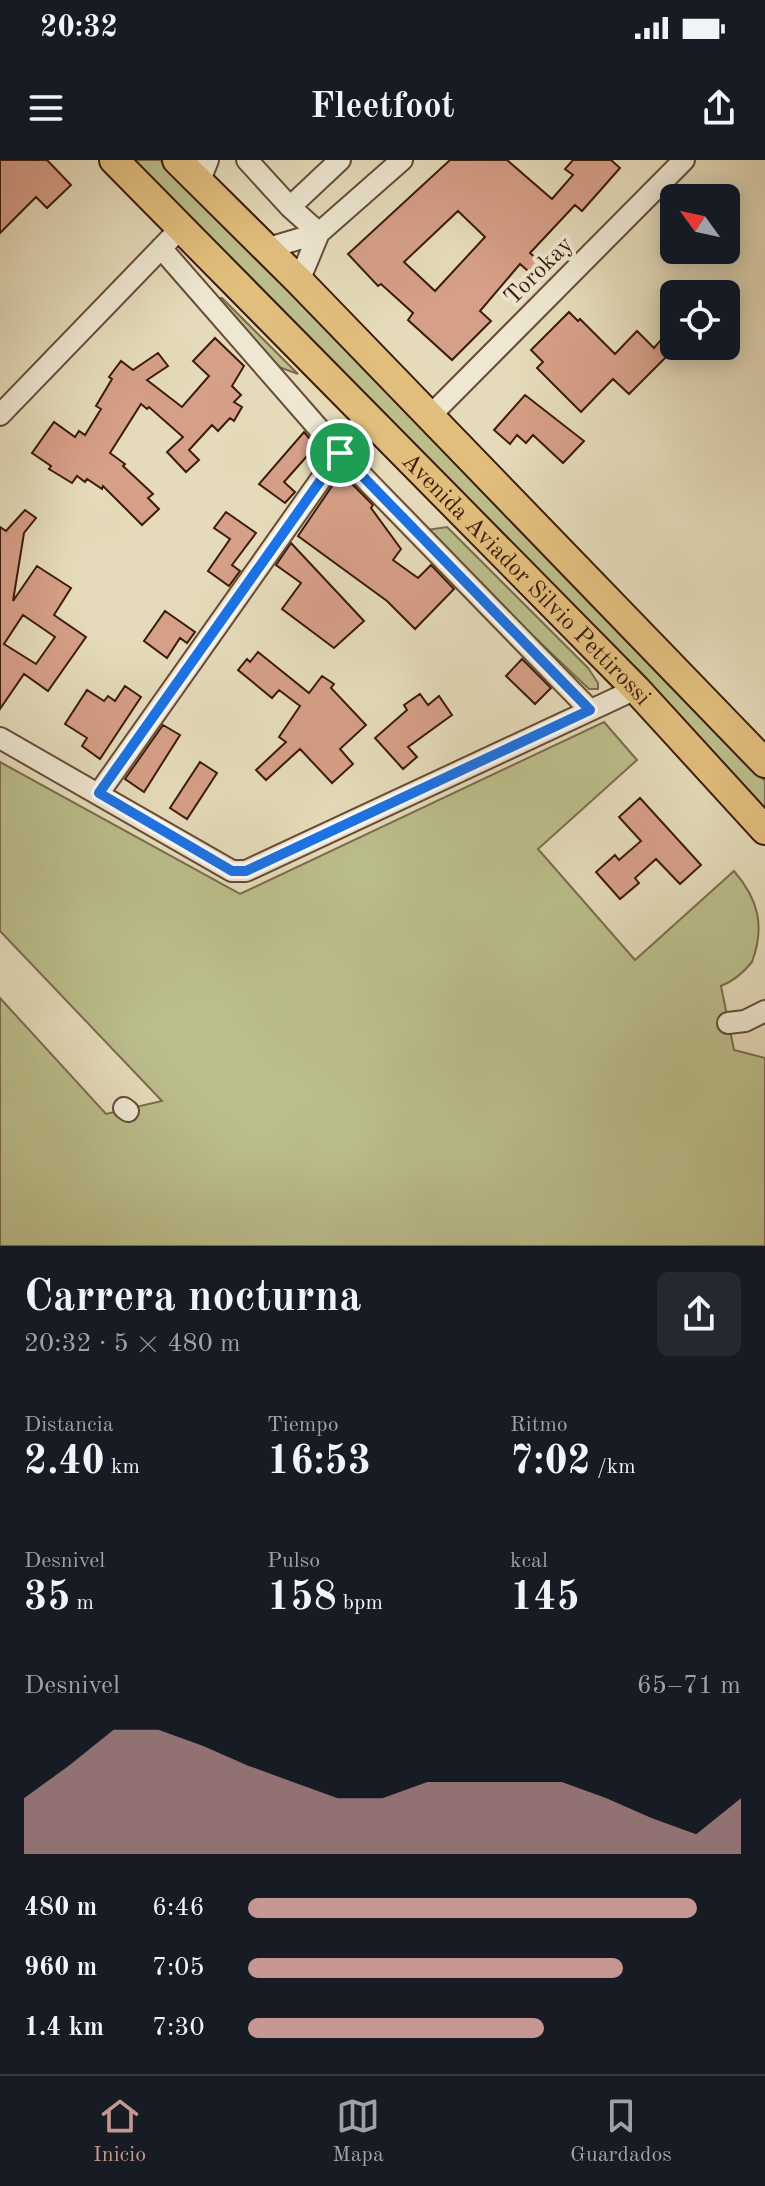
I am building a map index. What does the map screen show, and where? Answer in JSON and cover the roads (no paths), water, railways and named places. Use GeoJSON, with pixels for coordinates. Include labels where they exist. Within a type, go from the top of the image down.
{"type":"FeatureCollection","features":[{"type":"Feature","properties":{"kind":"highway","name":"Avenida Aviador Silvio Pettirossi"},"geometry":{"type":"LineString","coordinates":[[114,160],[636,689],[765,830]]}},
{"type":"Feature","properties":{"kind":"highway","name":"Avenida Aviador Silvio Pettirossi"},"geometry":{"type":"LineString","coordinates":[[177,160],[204,170],[265,249],[765,763]]}},
{"type":"Feature","properties":{"kind":"street"},"geometry":{"type":"LineString","coordinates":[[247,160],[319,233]]}},
{"type":"Feature","properties":{"kind":"street"},"geometry":{"type":"LineString","coordinates":[[290,207],[340,160]]}},
{"type":"Feature","properties":{"kind":"street","name":"Torokay"},"geometry":{"type":"LineString","coordinates":[[429,417],[684,160]]}},
{"type":"Feature","properties":{"kind":"street"},"geometry":{"type":"LineString","coordinates":[[299,281],[319,233],[393,163]]}},
{"type":"Feature","properties":{"kind":"street"},"geometry":{"type":"LineString","coordinates":[[0,415],[181,228]]}},
{"type":"Feature","properties":{"kind":"street"},"geometry":{"type":"LineString","coordinates":[[265,249],[319,233]]}},
{"type":"Feature","properties":{"kind":"street"},"geometry":{"type":"LineString","coordinates":[[161,248],[340,453],[590,710]]}},
{"type":"Feature","properties":{"kind":"street"},"geometry":{"type":"LineString","coordinates":[[99,793],[367,414]]}},
{"type":"Feature","properties":{"kind":"street"},"geometry":{"type":"LineString","coordinates":[[0,738],[232,871],[246,871],[636,689]]}},
{"type":"Feature","properties":{"kind":"street"},"geometry":{"type":"LineString","coordinates":[[765,1011],[736,1022],[765,1026]]}}]}
